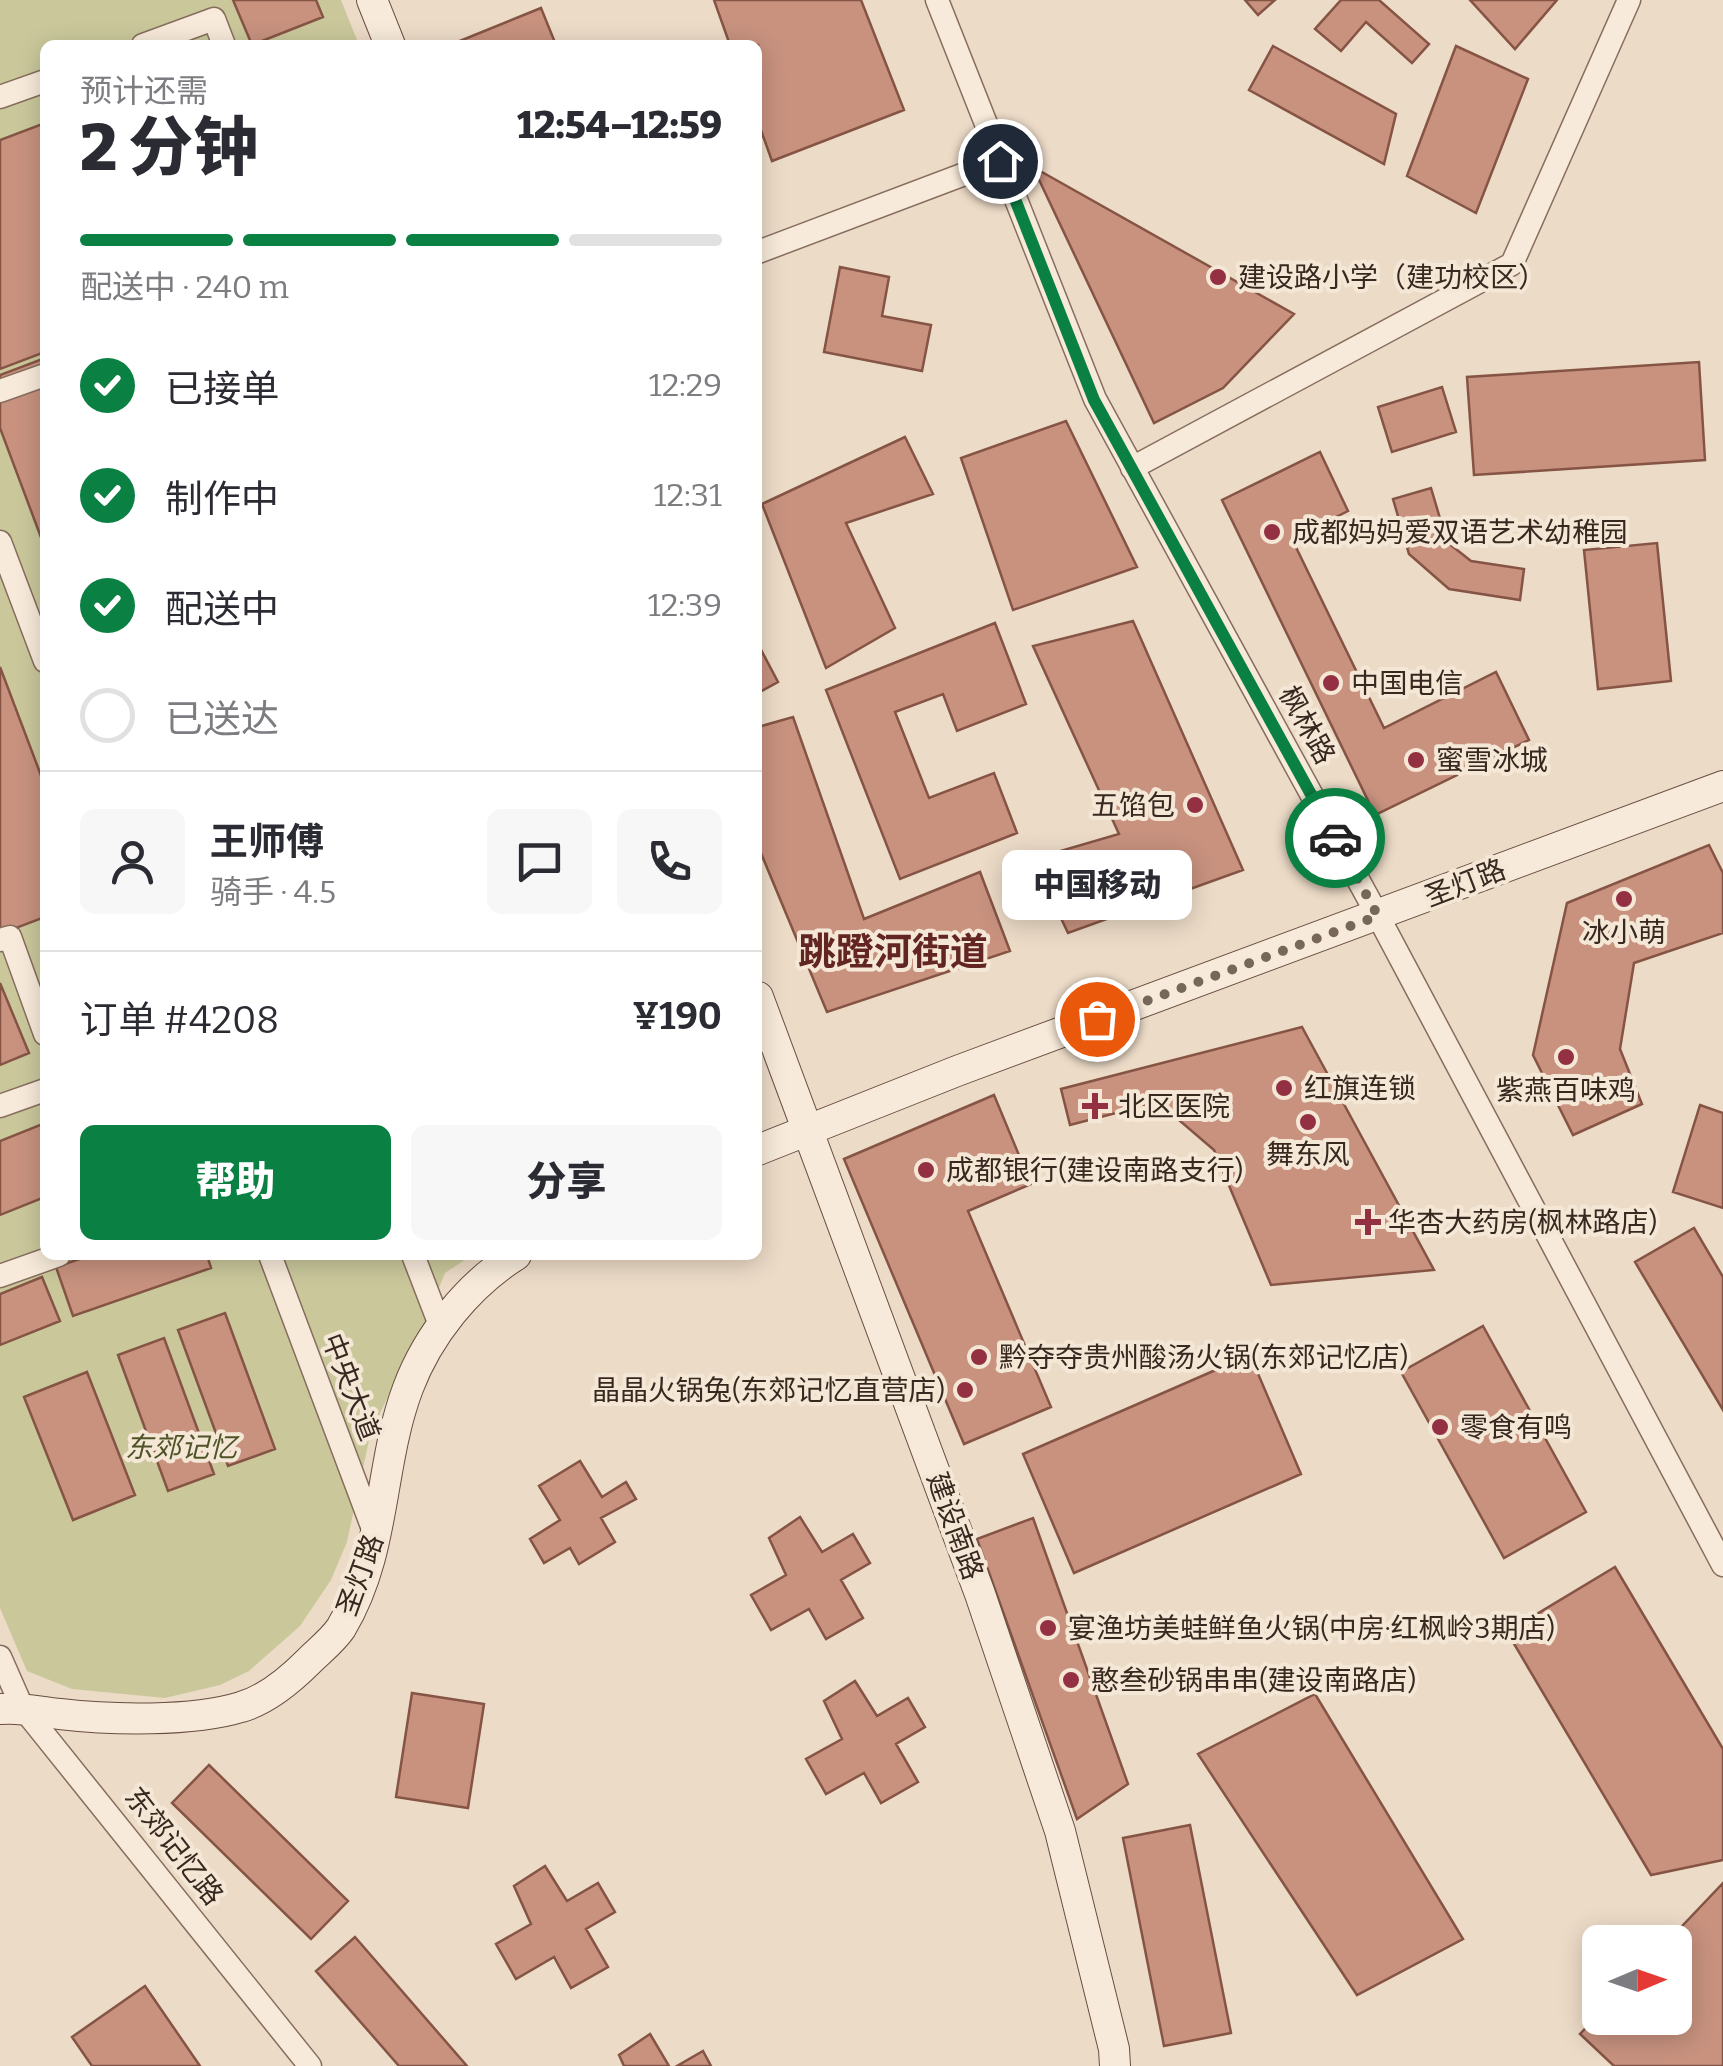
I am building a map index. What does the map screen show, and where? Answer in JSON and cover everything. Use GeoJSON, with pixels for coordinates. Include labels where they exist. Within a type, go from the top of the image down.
{"type":"FeatureCollection","features":[{"type":"Feature","properties":{"kind":"street"},"geometry":{"type":"LineString","coordinates":[[372,0],[388,40]]}},
{"type":"Feature","properties":{"kind":"street","name":"枫林路"},"geometry":{"type":"LineString","coordinates":[[937,0],[1094,400],[1378,916],[1723,1565]]}},
{"type":"Feature","properties":{"kind":"street"},"geometry":{"type":"LineString","coordinates":[[1132,468],[1512,264],[1629,0]]}},
{"type":"Feature","properties":{"kind":"street"},"geometry":{"type":"LineString","coordinates":[[157,40],[214,19],[222,40]]}},
{"type":"Feature","properties":{"kind":"street"},"geometry":{"type":"LineString","coordinates":[[0,97],[40,83]]}},
{"type":"Feature","properties":{"kind":"street"},"geometry":{"type":"LineString","coordinates":[[762,250],[1000,161]]}},
{"type":"Feature","properties":{"kind":"street"},"geometry":{"type":"LineString","coordinates":[[0,391],[40,376]]}},
{"type":"Feature","properties":{"kind":"street"},"geometry":{"type":"LineString","coordinates":[[0,544],[40,648]]}},
{"type":"Feature","properties":{"kind":"street","name":"圣灯路"},"geometry":{"type":"LineString","coordinates":[[762,1148],[957,1070],[1723,786]]}},
{"type":"Feature","properties":{"kind":"street"},"geometry":{"type":"LineString","coordinates":[[0,940],[10,937],[36,982]]}},
{"type":"Feature","properties":{"kind":"street","name":"建设南路"},"geometry":{"type":"LineString","coordinates":[[762,1007],[980,1594],[1060,1831],[1114,2049],[1114,2066]]}},
{"type":"Feature","properties":{"kind":"street"},"geometry":{"type":"LineString","coordinates":[[0,1106],[40,1092]]}},
{"type":"Feature","properties":{"kind":"street"},"geometry":{"type":"LineString","coordinates":[[0,1276],[45,1260]]}},
{"type":"Feature","properties":{"kind":"street","name":"中央大道"},"geometry":{"type":"LineString","coordinates":[[272,1260],[377,1540]]}},
{"type":"Feature","properties":{"kind":"street"},"geometry":{"type":"LineString","coordinates":[[416,1260],[440,1324]]}},
{"type":"Feature","properties":{"kind":"street","name":"圣灯路"},"geometry":{"type":"LineString","coordinates":[[11,1708],[60,1714],[198,1718],[246,1706],[290,1680],[340,1630],[372,1560],[388,1463],[408,1388],[440,1324],[508,1260]]}},
{"type":"Feature","properties":{"kind":"street","name":"东郊记忆路"},"geometry":{"type":"LineString","coordinates":[[0,1658],[11,1708],[310,2066]]}},
{"type":"Feature","properties":{"kind":"green space","name":"东郊记忆"},"geometry":{"type":"Polygon","coordinates":[[[0,0],[341,0],[357,40],[40,40],[40,1260],[464,1260],[445,1273],[371,1431],[347,1542],[331,1580],[300,1626],[249,1671],[220,1685],[165,1698],[72,1689],[27,1671],[0,1608],[0,0]]]}},
{"type":"Feature","properties":{"kind":"building"},"geometry":{"type":"Polygon","coordinates":[[[233,0],[316,0],[323,17],[265,40],[250,40],[233,0]]]}},
{"type":"Feature","properties":{"kind":"building"},"geometry":{"type":"Polygon","coordinates":[[[714,0],[861,0],[904,110],[772,161],[762,133],[762,40],[728,40],[714,0]]]}},
{"type":"Feature","properties":{"kind":"building"},"geometry":{"type":"Polygon","coordinates":[[[1245,0],[1275,0],[1258,15],[1245,0]]]}},
{"type":"Feature","properties":{"kind":"building"},"geometry":{"type":"Polygon","coordinates":[[[1341,0],[1379,0],[1429,44],[1412,63],[1366,22],[1341,51],[1315,29],[1341,0]]]}},
{"type":"Feature","properties":{"kind":"building"},"geometry":{"type":"Polygon","coordinates":[[[1470,0],[1557,0],[1515,49],[1470,0]]]}},
{"type":"Feature","properties":{"kind":"building"},"geometry":{"type":"Polygon","coordinates":[[[541,8],[554,40],[462,40],[541,8]]]}},
{"type":"Feature","properties":{"kind":"building"},"geometry":{"type":"Polygon","coordinates":[[[1273,46],[1396,114],[1384,164],[1249,90],[1273,46]]]}},
{"type":"Feature","properties":{"kind":"building"},"geometry":{"type":"Polygon","coordinates":[[[1456,46],[1528,79],[1476,213],[1407,176],[1456,46]]]}},
{"type":"Feature","properties":{"kind":"building"},"geometry":{"type":"Polygon","coordinates":[[[40,125],[40,354],[0,369],[0,140],[40,125]]]}},
{"type":"Feature","properties":{"kind":"building","name":"建设路小学（建功校区）"},"geometry":{"type":"Polygon","coordinates":[[[1033,167],[1294,314],[1223,388],[1154,423],[1033,167]]]}},
{"type":"Feature","properties":{"kind":"building"},"geometry":{"type":"Polygon","coordinates":[[[840,267],[889,277],[882,316],[931,325],[922,371],[824,352],[840,267]]]}},
{"type":"Feature","properties":{"kind":"building"},"geometry":{"type":"Polygon","coordinates":[[[40,360],[40,535],[0,428],[0,375],[40,360]]]}},
{"type":"Feature","properties":{"kind":"building"},"geometry":{"type":"Polygon","coordinates":[[[1699,362],[1705,460],[1474,475],[1467,377],[1699,362]]]}},
{"type":"Feature","properties":{"kind":"building"},"geometry":{"type":"Polygon","coordinates":[[[1442,387],[1456,432],[1392,452],[1378,407],[1442,387]]]}},
{"type":"Feature","properties":{"kind":"building"},"geometry":{"type":"Polygon","coordinates":[[[1066,421],[1137,567],[1013,610],[961,458],[1066,421]]]}},
{"type":"Feature","properties":{"kind":"building"},"geometry":{"type":"Polygon","coordinates":[[[905,437],[933,494],[846,523],[895,628],[826,668],[762,504],[905,437]]]}},
{"type":"Feature","properties":{"kind":"building"},"geometry":{"type":"Polygon","coordinates":[[[1320,452],[1348,511],[1292,539],[1384,728],[1496,672],[1529,740],[1375,815],[1222,500],[1320,452]]]}},
{"type":"Feature","properties":{"kind":"building"},"geometry":{"type":"Polygon","coordinates":[[[1431,488],[1447,542],[1471,561],[1524,569],[1520,600],[1449,589],[1409,554],[1393,499],[1431,488]]]}},
{"type":"Feature","properties":{"kind":"building"},"geometry":{"type":"Polygon","coordinates":[[[1657,543],[1671,681],[1598,689],[1584,550],[1657,543]]]}},
{"type":"Feature","properties":{"kind":"building"},"geometry":{"type":"Polygon","coordinates":[[[1133,621],[1243,870],[1068,933],[1033,859],[1119,834],[1033,646],[1133,621]]]}},
{"type":"Feature","properties":{"kind":"building"},"geometry":{"type":"Polygon","coordinates":[[[995,623],[1026,704],[957,731],[943,694],[895,712],[929,798],[994,773],[1017,833],[900,879],[826,690],[995,623]]]}},
{"type":"Feature","properties":{"kind":"building"},"geometry":{"type":"Polygon","coordinates":[[[762,652],[778,682],[762,691],[762,652]]]}},
{"type":"Feature","properties":{"kind":"building"},"geometry":{"type":"Polygon","coordinates":[[[0,667],[40,773],[40,919],[0,934],[0,667]]]}},
{"type":"Feature","properties":{"kind":"building"},"geometry":{"type":"Polygon","coordinates":[[[793,717],[864,919],[980,872],[1010,951],[827,1012],[762,856],[762,726],[793,717]]]}},
{"type":"Feature","properties":{"kind":"building"},"geometry":{"type":"Polygon","coordinates":[[[1709,845],[1723,873],[1723,933],[1634,963],[1620,1049],[1642,1104],[1573,1135],[1533,1055],[1567,903],[1709,845]]]}},
{"type":"Feature","properties":{"kind":"building"},"geometry":{"type":"Polygon","coordinates":[[[0,983],[29,1053],[0,1065],[0,983]]]}},
{"type":"Feature","properties":{"kind":"building"},"geometry":{"type":"Polygon","coordinates":[[[1302,1027],[1434,1270],[1271,1285],[1214,1150],[1158,1102],[1070,1125],[1061,1089],[1302,1027]]]}},
{"type":"Feature","properties":{"kind":"building"},"geometry":{"type":"Polygon","coordinates":[[[994,1095],[1031,1184],[968,1211],[1051,1407],[964,1444],[844,1159],[994,1095]]]}},
{"type":"Feature","properties":{"kind":"building"},"geometry":{"type":"Polygon","coordinates":[[[1700,1105],[1723,1113],[1723,1208],[1673,1192],[1700,1105]]]}},
{"type":"Feature","properties":{"kind":"building"},"geometry":{"type":"Polygon","coordinates":[[[40,1125],[40,1199],[0,1215],[0,1141],[40,1125]]]}},
{"type":"Feature","properties":{"kind":"building"},"geometry":{"type":"Polygon","coordinates":[[[1694,1228],[1723,1277],[1723,1410],[1635,1262],[1694,1228]]]}},
{"type":"Feature","properties":{"kind":"building"},"geometry":{"type":"Polygon","coordinates":[[[76,1260],[209,1260],[211,1268],[73,1316],[56,1267],[76,1260]]]}},
{"type":"Feature","properties":{"kind":"building"},"geometry":{"type":"Polygon","coordinates":[[[42,1277],[60,1321],[0,1345],[0,1294],[42,1277]]]}},
{"type":"Feature","properties":{"kind":"building"},"geometry":{"type":"Polygon","coordinates":[[[225,1313],[275,1449],[228,1466],[178,1330],[225,1313]]]}},
{"type":"Feature","properties":{"kind":"building"},"geometry":{"type":"Polygon","coordinates":[[[1483,1326],[1586,1512],[1504,1558],[1401,1372],[1483,1326]]]}},
{"type":"Feature","properties":{"kind":"building"},"geometry":{"type":"Polygon","coordinates":[[[164,1338],[214,1474],[168,1491],[118,1355],[164,1338]]]}},
{"type":"Feature","properties":{"kind":"building"},"geometry":{"type":"Polygon","coordinates":[[[1250,1355],[1301,1474],[1074,1573],[1023,1454],[1250,1355]]]}},
{"type":"Feature","properties":{"kind":"building"},"geometry":{"type":"Polygon","coordinates":[[[87,1372],[135,1495],[73,1520],[24,1397],[87,1372]]]}},
{"type":"Feature","properties":{"kind":"building"},"geometry":{"type":"Polygon","coordinates":[[[580,1461],[602,1497],[626,1482],[636,1499],[601,1518],[615,1542],[579,1564],[570,1548],[544,1563],[530,1539],[560,1520],[539,1486],[580,1461]]]}},
{"type":"Feature","properties":{"kind":"building"},"geometry":{"type":"Polygon","coordinates":[[[800,1517],[822,1552],[853,1534],[870,1563],[841,1580],[863,1618],[826,1639],[809,1609],[771,1630],[751,1595],[786,1575],[769,1538],[800,1517]]]}},
{"type":"Feature","properties":{"kind":"building"},"geometry":{"type":"Polygon","coordinates":[[[1033,1518],[1128,1784],[1077,1819],[977,1539],[1033,1518]]]}},
{"type":"Feature","properties":{"kind":"building"},"geometry":{"type":"Polygon","coordinates":[[[1615,1567],[1723,1749],[1723,1860],[1651,1875],[1507,1632],[1615,1567]]]}},
{"type":"Feature","properties":{"kind":"building"},"geometry":{"type":"Polygon","coordinates":[[[855,1681],[877,1716],[908,1698],[925,1727],[896,1744],[918,1782],[881,1803],[864,1773],[826,1794],[806,1759],[842,1739],[824,1701],[855,1681]]]}},
{"type":"Feature","properties":{"kind":"building"},"geometry":{"type":"Polygon","coordinates":[[[412,1693],[484,1704],[468,1808],[396,1797],[412,1693]]]}},
{"type":"Feature","properties":{"kind":"building"},"geometry":{"type":"Polygon","coordinates":[[[1315,1694],[1463,1939],[1357,1995],[1198,1754],[1315,1694]]]}},
{"type":"Feature","properties":{"kind":"building"},"geometry":{"type":"Polygon","coordinates":[[[209,1765],[348,1901],[311,1939],[172,1803],[209,1765]]]}},
{"type":"Feature","properties":{"kind":"building"},"geometry":{"type":"Polygon","coordinates":[[[1190,1825],[1231,2033],[1164,2046],[1123,1838],[1190,1825]]]}},
{"type":"Feature","properties":{"kind":"building"},"geometry":{"type":"Polygon","coordinates":[[[545,1866],[567,1901],[598,1883],[615,1912],[586,1929],[608,1967],[571,1988],[554,1957],[516,1979],[496,1944],[531,1924],[514,1886],[545,1866]]]}},
{"type":"Feature","properties":{"kind":"building"},"geometry":{"type":"Polygon","coordinates":[[[1723,1883],[1723,2066],[1614,2066],[1580,2034],[1582,2032],[1582,2035],[1692,2035],[1692,1925],[1683,1925],[1723,1883]]]}},
{"type":"Feature","properties":{"kind":"building"},"geometry":{"type":"Polygon","coordinates":[[[355,1937],[467,2066],[399,2066],[316,1971],[355,1937]]]}},
{"type":"Feature","properties":{"kind":"building"},"geometry":{"type":"Polygon","coordinates":[[[145,1986],[200,2066],[92,2066],[72,2037],[145,1986]]]}},
{"type":"Feature","properties":{"kind":"building"},"geometry":{"type":"Polygon","coordinates":[[[650,2034],[669,2066],[624,2066],[619,2055],[650,2034]]]}},
{"type":"Feature","properties":{"kind":"building"},"geometry":{"type":"Polygon","coordinates":[[[703,2051],[711,2066],[677,2066],[703,2051]]]}},
{"type":"Feature","properties":{"kind":"way so far"},"geometry":{"type":"LineString","coordinates":[[1097,1019],[1378,916],[1335,838]]}},
{"type":"Feature","properties":{"kind":"place","name":"建设路小学（建功校区）"},"geometry":{"type":"Point","coordinates":[1218,277]}},
{"type":"Feature","properties":{"kind":"place","name":"成都妈妈爱双语艺术幼稚园"},"geometry":{"type":"Point","coordinates":[1272,532]}},
{"type":"Feature","properties":{"kind":"place","name":"中国电信"},"geometry":{"type":"Point","coordinates":[1331,683]}},
{"type":"Feature","properties":{"kind":"place","name":"蜜雪冰城"},"geometry":{"type":"Point","coordinates":[1416,760]}},
{"type":"Feature","properties":{"kind":"place","name":"五馅包"},"geometry":{"type":"Point","coordinates":[1195,805]}},
{"type":"Feature","properties":{"kind":"place","name":"冰小萌"},"geometry":{"type":"Point","coordinates":[1624,899]}},
{"type":"Feature","properties":{"kind":"place","name":"中国移动"},"geometry":{"type":"Point","coordinates":[1097,1019]}},
{"type":"Feature","properties":{"kind":"place","name":"紫燕百味鸡"},"geometry":{"type":"Point","coordinates":[1566,1057]}},
{"type":"Feature","properties":{"kind":"place","name":"红旗连锁"},"geometry":{"type":"Point","coordinates":[1284,1088]}},
{"type":"Feature","properties":{"kind":"place","name":"北区医院"},"geometry":{"type":"Point","coordinates":[1095,1106]}},
{"type":"Feature","properties":{"kind":"place","name":"舞东风"},"geometry":{"type":"Point","coordinates":[1308,1122]}},
{"type":"Feature","properties":{"kind":"place","name":"成都银行(建设南路支行)"},"geometry":{"type":"Point","coordinates":[926,1170]}},
{"type":"Feature","properties":{"kind":"place","name":"华杏大药房(枫林路店)"},"geometry":{"type":"Point","coordinates":[1368,1222]}},
{"type":"Feature","properties":{"kind":"place","name":"黔夺夺贵州酸汤火锅(东郊记忆店)"},"geometry":{"type":"Point","coordinates":[979,1357]}},
{"type":"Feature","properties":{"kind":"place","name":"晶晶火锅兔(东郊记忆直营店)"},"geometry":{"type":"Point","coordinates":[965,1390]}},
{"type":"Feature","properties":{"kind":"place","name":"零食有鸣"},"geometry":{"type":"Point","coordinates":[1440,1427]}},
{"type":"Feature","properties":{"kind":"place","name":"宴渔坊美蛙鲜鱼火锅(中房·红枫岭3期店)"},"geometry":{"type":"Point","coordinates":[1048,1628]}},
{"type":"Feature","properties":{"kind":"place","name":"憨叁砂锅串串(建设南路店)"},"geometry":{"type":"Point","coordinates":[1071,1680]}},
{"type":"Feature","properties":{"kind":"district","name":"跳蹬河街道"},"geometry":{"type":"Point","coordinates":[893,952]}},
{"type":"Feature","properties":{"kind":"route"},"geometry":{"type":"LineString","coordinates":[[1000,161],[1094,400],[1335,838]]}}]}
